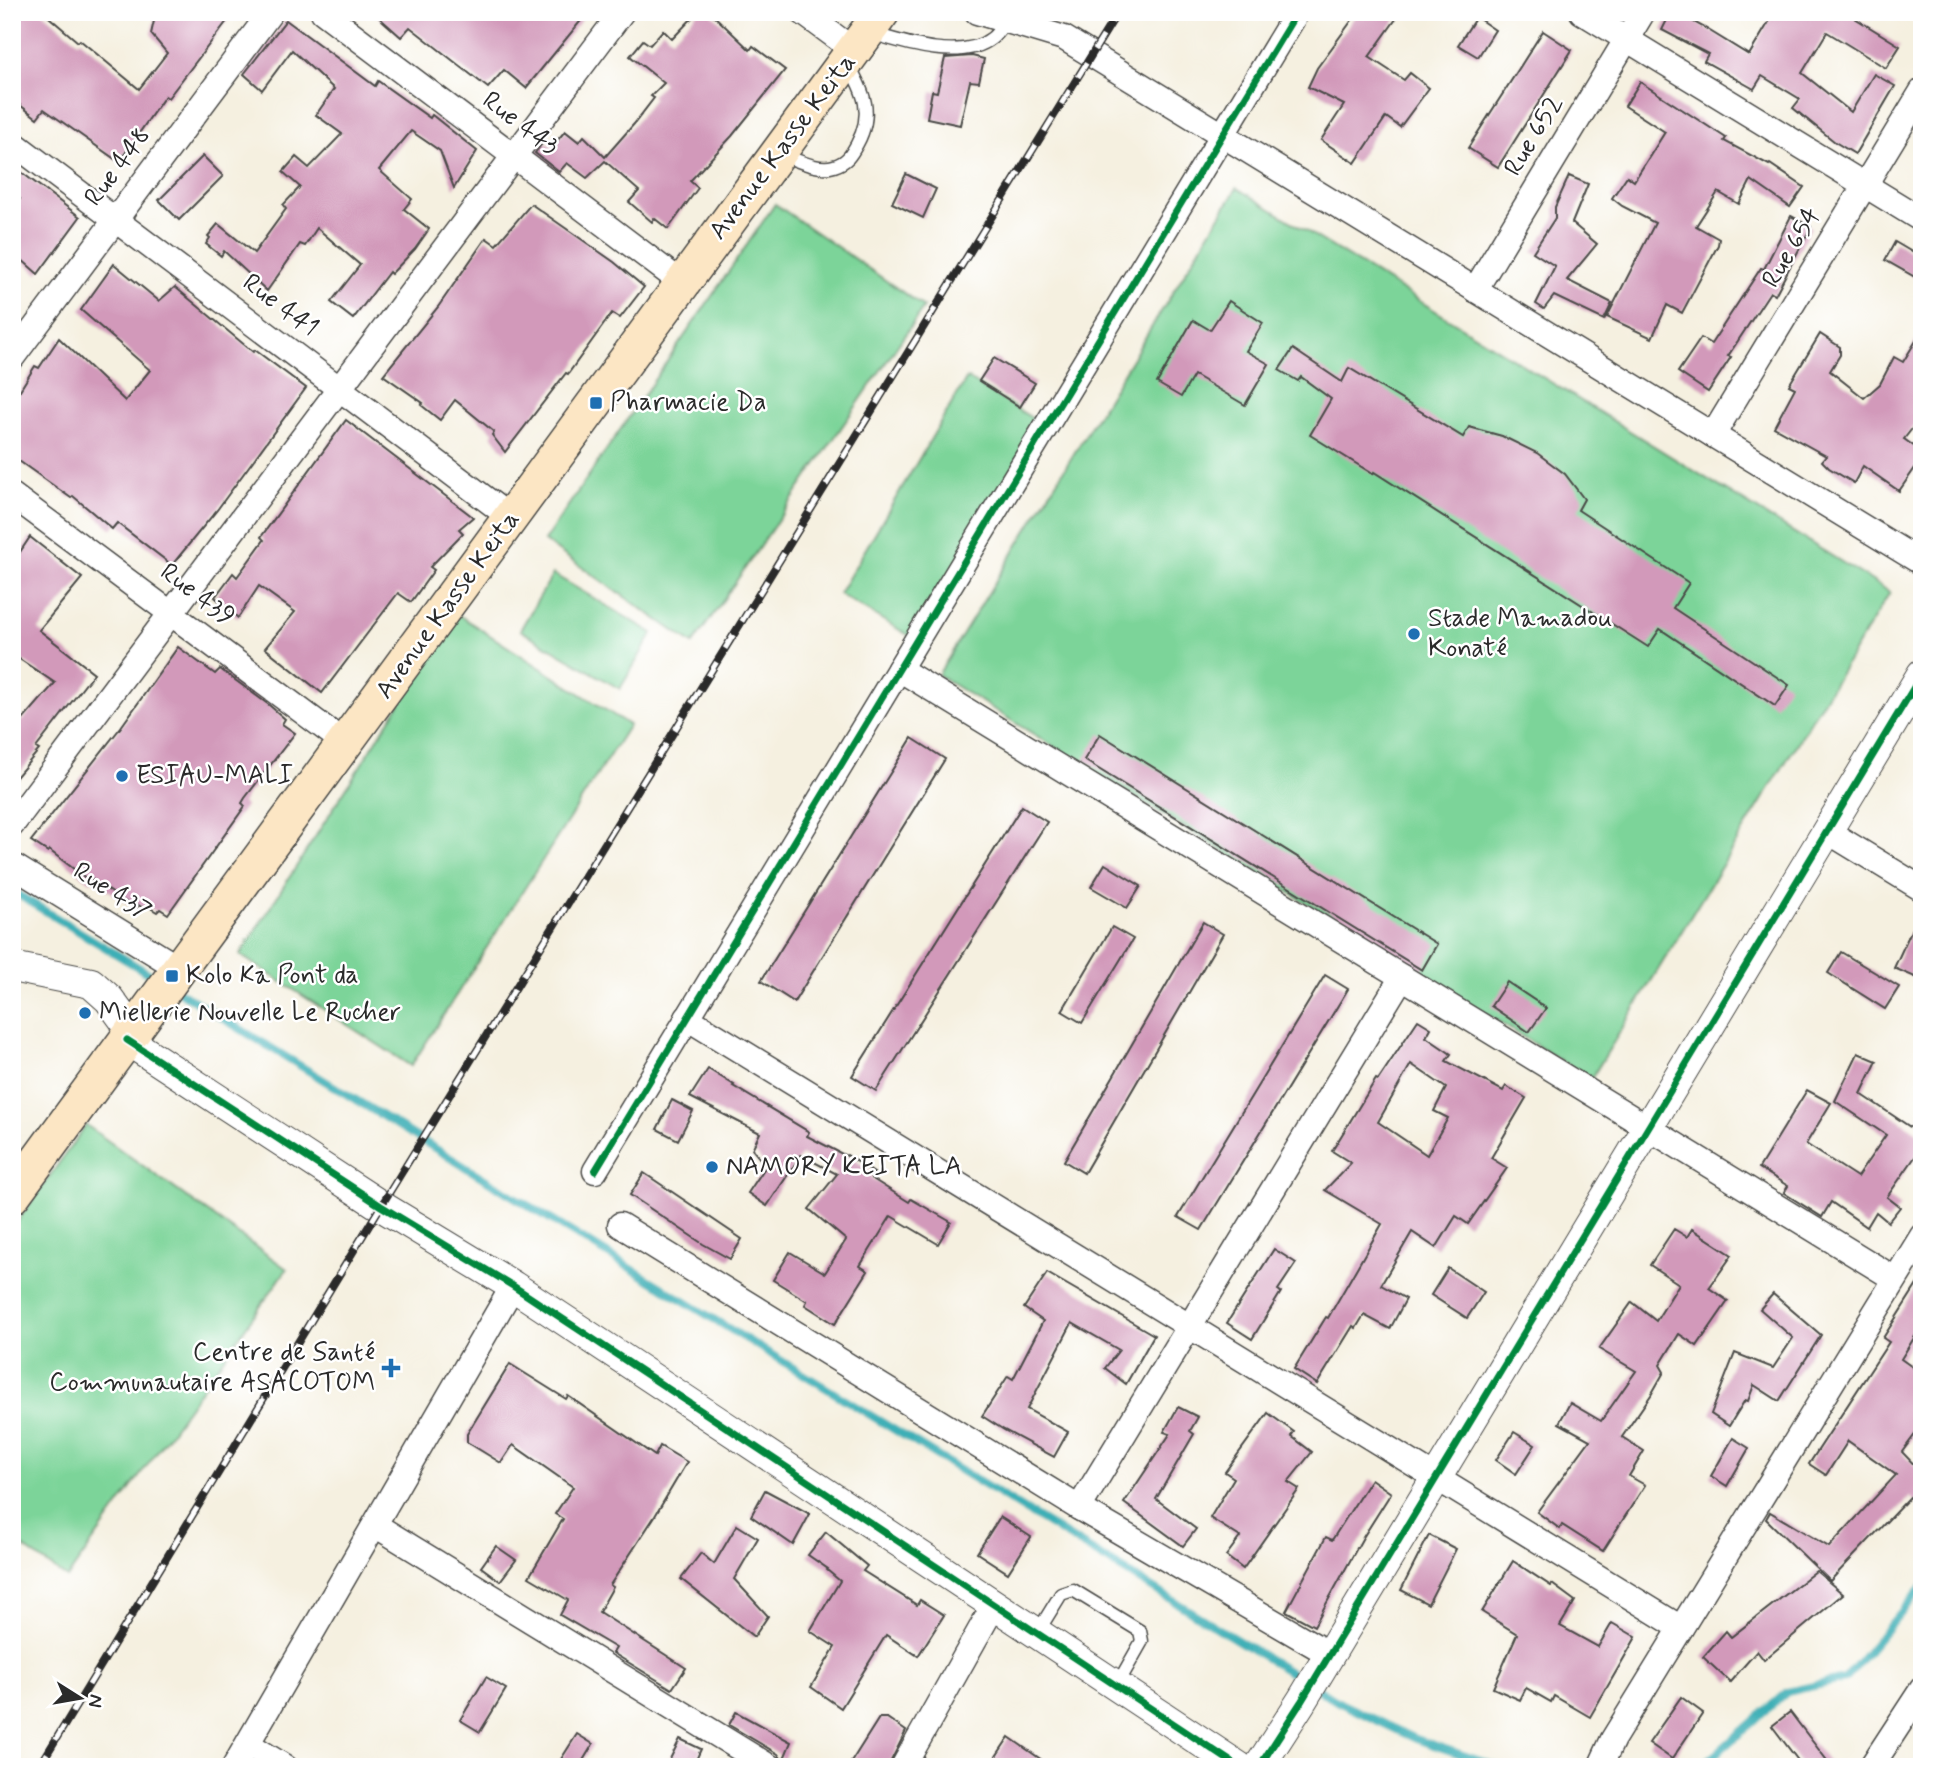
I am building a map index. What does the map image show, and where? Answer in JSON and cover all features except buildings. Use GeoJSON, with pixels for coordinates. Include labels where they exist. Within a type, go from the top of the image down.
{"type":"FeatureCollection","features":[{"type":"Feature","properties":{"kind":"main road","name":"Avenue Kasse Keita"},"geometry":{"type":"LineString","coordinates":[[12,1196],[863,39]]}},
{"type":"Feature","properties":{"kind":"street","name":"Rue 448"},"geometry":{"type":"LineString","coordinates":[[12,358],[271,12]]}},
{"type":"Feature","properties":{"kind":"street","name":"Rue 443"},"geometry":{"type":"LineString","coordinates":[[323,12],[682,283]]}},
{"type":"Feature","properties":{"kind":"street"},"geometry":{"type":"LineString","coordinates":[[12,825],[622,12]]}},
{"type":"Feature","properties":{"kind":"street"},"geometry":{"type":"LineString","coordinates":[[803,12],[863,39]]}},
{"type":"Feature","properties":{"kind":"street"},"geometry":{"type":"LineString","coordinates":[[976,12],[1064,38],[1922,563]]}},
{"type":"Feature","properties":{"kind":"street"},"geometry":{"type":"LineString","coordinates":[[1041,12],[1064,38]]}},
{"type":"Feature","properties":{"kind":"street"},"geometry":{"type":"LineString","coordinates":[[595,1171],[1297,12]]}},
{"type":"Feature","properties":{"kind":"street"},"geometry":{"type":"LineString","coordinates":[[1582,12],[1922,220]]}},
{"type":"Feature","properties":{"kind":"street","name":"Rue 652"},"geometry":{"type":"LineString","coordinates":[[1475,290],[1643,12]]}},
{"type":"Feature","properties":{"kind":"street","name":"Rue 654"},"geometry":{"type":"LineString","coordinates":[[1713,435],[1922,91]]}},
{"type":"Feature","properties":{"kind":"street","name":"Rue 441"},"geometry":{"type":"LineString","coordinates":[[12,142],[511,518]]}},
{"type":"Feature","properties":{"kind":"street","name":"Rue 439"},"geometry":{"type":"LineString","coordinates":[[12,495],[346,744]]}},
{"type":"Feature","properties":{"kind":"street"},"geometry":{"type":"LineString","coordinates":[[899,669],[1895,1279]]}},
{"type":"Feature","properties":{"kind":"street"},"geometry":{"type":"LineString","coordinates":[[1259,1767],[1301,1702],[1922,674]]}},
{"type":"Feature","properties":{"kind":"street"},"geometry":{"type":"LineString","coordinates":[[1827,831],[1922,889]]}},
{"type":"Feature","properties":{"kind":"street","name":"Rue 437"},"geometry":{"type":"LineString","coordinates":[[12,864],[169,984]]}},
{"type":"Feature","properties":{"kind":"street"},"geometry":{"type":"LineString","coordinates":[[12,967],[90,983],[109,999],[130,1036],[381,1206],[513,1286],[1239,1767]]}},
{"type":"Feature","properties":{"kind":"street"},"geometry":{"type":"LineString","coordinates":[[1079,1508],[1402,976]]}},
{"type":"Feature","properties":{"kind":"street"},"geometry":{"type":"LineString","coordinates":[[687,1018],[1681,1628]]}},
{"type":"Feature","properties":{"kind":"street"},"geometry":{"type":"LineString","coordinates":[[620,1225],[1326,1659]]}},
{"type":"Feature","properties":{"kind":"street"},"geometry":{"type":"LineString","coordinates":[[1600,1767],[1613,1739],[1922,1236]]}},
{"type":"Feature","properties":{"kind":"street"},"geometry":{"type":"LineString","coordinates":[[234,1767],[513,1286]]}},
{"type":"Feature","properties":{"kind":"street"},"geometry":{"type":"LineString","coordinates":[[375,1525],[770,1767]]}},
{"type":"Feature","properties":{"kind":"street"},"geometry":{"type":"LineString","coordinates":[[903,1767],[994,1605]]}},
{"type":"Feature","properties":{"kind":"street"},"geometry":{"type":"LineString","coordinates":[[1871,1767],[1922,1689]]}},
{"type":"Feature","properties":{"kind":"street"},"geometry":{"type":"LineString","coordinates":[[248,1744],[285,1767]]}},
{"type":"Feature","properties":{"kind":"lane"},"geometry":{"type":"LineString","coordinates":[[778,154],[815,165],[833,166],[849,158],[865,130],[868,118],[861,86],[863,39],[933,48],[972,48],[992,38],[1006,21]]}},
{"type":"Feature","properties":{"kind":"lane"},"geometry":{"type":"LineString","coordinates":[[1037,1633],[1060,1594],[1073,1590],[1140,1631],[1142,1641],[1117,1685]]}},
{"type":"Feature","properties":{"kind":"green space","name":"Stade Mamadou Konaté"},"geometry":{"type":"Polygon","coordinates":[[[1237,188],[1890,592],[1591,1079],[938,675],[1237,188]]]}},
{"type":"Feature","properties":{"kind":"green space"},"geometry":{"type":"Polygon","coordinates":[[[775,204],[924,307],[693,644],[544,541],[775,204]]]}},
{"type":"Feature","properties":{"kind":"green space"},"geometry":{"type":"Polygon","coordinates":[[[967,378],[1040,423],[913,638],[839,594],[967,378]]]}},
{"type":"Feature","properties":{"kind":"green space"},"geometry":{"type":"Polygon","coordinates":[[[553,574],[653,633],[620,689],[520,630],[553,574]]]}},
{"type":"Feature","properties":{"kind":"green space"},"geometry":{"type":"Polygon","coordinates":[[[457,614],[629,725],[411,1066],[240,955],[457,614]]]}},
{"type":"Feature","properties":{"kind":"green space"},"geometry":{"type":"Polygon","coordinates":[[[86,1125],[287,1269],[67,1578],[12,1539],[12,1229],[86,1125]]]}},
{"type":"Feature","properties":{"kind":"waterway"},"geometry":{"type":"LineString","coordinates":[[12,891],[161,981]]}},
{"type":"Feature","properties":{"kind":"waterway"},"geometry":{"type":"LineString","coordinates":[[175,989],[1340,1703],[1416,1739],[1498,1767]]}},
{"type":"Feature","properties":{"kind":"waterway"},"geometry":{"type":"LineString","coordinates":[[1701,1767],[1787,1692],[1845,1679],[1922,1587]]}},
{"type":"Feature","properties":{"kind":"railway"},"geometry":{"type":"LineString","coordinates":[[39,1767],[381,1206],[1118,12]]}},
{"type":"Feature","properties":{"kind":"cycle path"},"geometry":{"type":"LineString","coordinates":[[595,1171],[1297,12]]}},
{"type":"Feature","properties":{"kind":"cycle path"},"geometry":{"type":"LineString","coordinates":[[1259,1767],[1301,1702],[1922,674]]}},
{"type":"Feature","properties":{"kind":"cycle path"},"geometry":{"type":"LineString","coordinates":[[127,1040],[381,1206],[513,1286],[1239,1767]]}},
{"type":"Feature","properties":{"kind":"place","name":"Pharmacie Da"},"geometry":{"type":"Point","coordinates":[596,403]}},
{"type":"Feature","properties":{"kind":"place","name":"Stade Mamadou Konaté"},"geometry":{"type":"Point","coordinates":[1414,634]}},
{"type":"Feature","properties":{"kind":"place","name":"ESIAU-MALI"},"geometry":{"type":"Point","coordinates":[122,776]}},
{"type":"Feature","properties":{"kind":"place","name":"Kolo Ka Pont da"},"geometry":{"type":"Point","coordinates":[172,976]}},
{"type":"Feature","properties":{"kind":"place","name":"Miellerie Nouvelle Le Rucher"},"geometry":{"type":"Point","coordinates":[85,1013]}},
{"type":"Feature","properties":{"kind":"place","name":"NAMORY KEITA LA"},"geometry":{"type":"Point","coordinates":[712,1167]}},
{"type":"Feature","properties":{"kind":"place","name":"Centre de Santé Communautaire ASACOTOM"},"geometry":{"type":"Point","coordinates":[391,1368]}}]}
